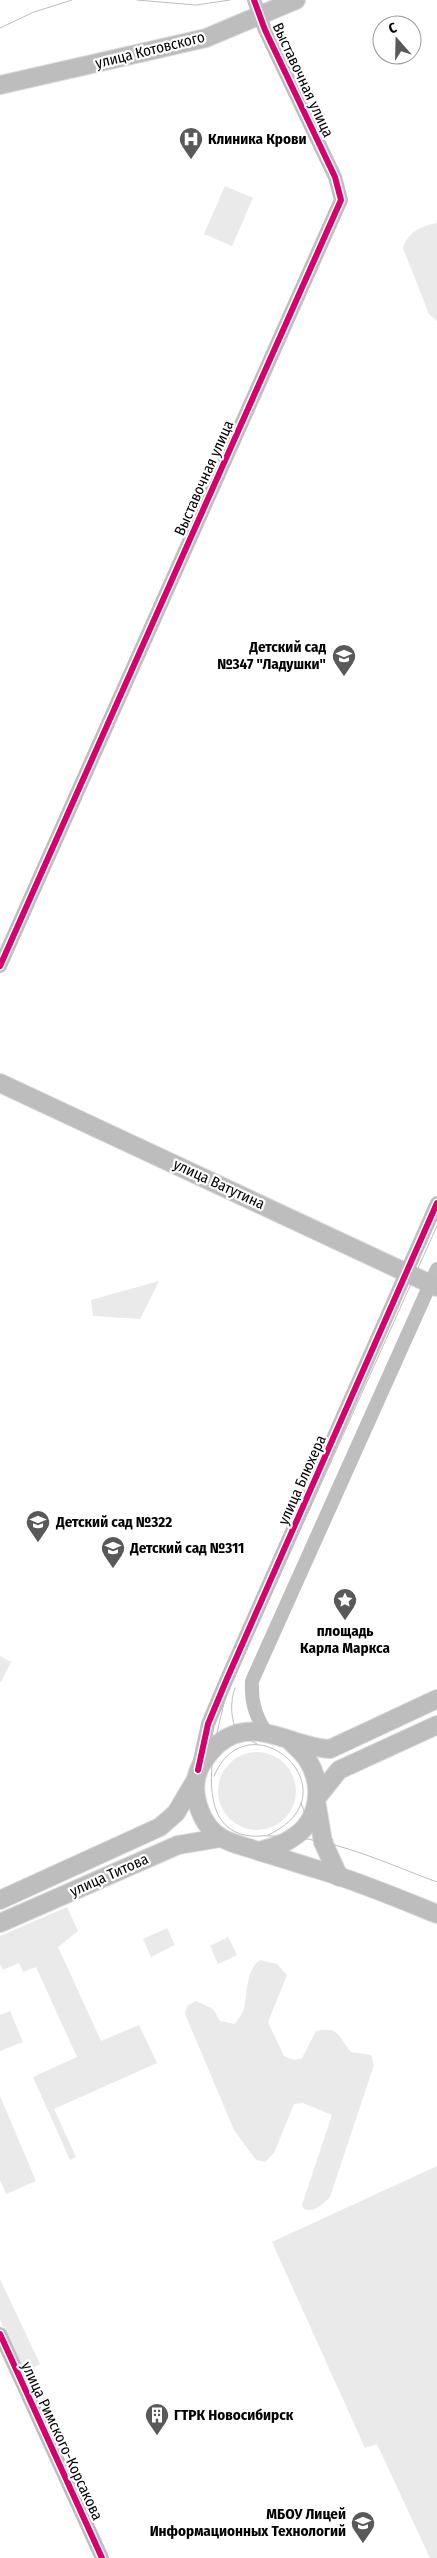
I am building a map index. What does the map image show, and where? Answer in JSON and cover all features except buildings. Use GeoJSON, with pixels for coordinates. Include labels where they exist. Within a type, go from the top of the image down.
{"type":"FeatureCollection","features":[{"type":"Feature","properties":{"kind":"main road","name":"улица Котовского"},"geometry":{"type":"LineString","coordinates":[[0,85],[206,38],[257,8],[296,0]]}},
{"type":"Feature","properties":{"kind":"main road","name":"улица Ватутина"},"geometry":{"type":"LineString","coordinates":[[0,1083],[406,1273],[435,1280]]}},
{"type":"Feature","properties":{"kind":"main road"},"geometry":{"type":"LineString","coordinates":[[437,1699],[330,1748],[312,1748],[291,1741],[279,1734],[265,1731],[239,1732],[226,1738],[214,1748],[196,1776],[195,1793],[202,1816],[220,1838],[338,1877],[437,1914]]}},
{"type":"Feature","properties":{"kind":"main road"},"geometry":{"type":"LineString","coordinates":[[259,1851],[293,1838],[308,1822],[318,1801],[339,1770],[437,1725]]}},
{"type":"Feature","properties":{"kind":"main road"},"geometry":{"type":"LineString","coordinates":[[291,1741],[307,1759],[318,1801],[323,1842],[338,1877]]}},
{"type":"Feature","properties":{"kind":"main road","name":"улица Титова"},"geometry":{"type":"LineString","coordinates":[[0,1900],[160,1827],[176,1813],[196,1776]]}},
{"type":"Feature","properties":{"kind":"main road","name":"улица Титова"},"geometry":{"type":"LineString","coordinates":[[0,1923],[178,1845],[220,1838]]}},
{"type":"Feature","properties":{"kind":"street","name":"Выставочная улица"},"geometry":{"type":"LineString","coordinates":[[0,966],[341,200],[335,177],[257,8]]}},
{"type":"Feature","properties":{"kind":"street","name":"улица Блюхера"},"geometry":{"type":"LineString","coordinates":[[196,1776],[208,1724],[226,1681],[437,1203]]}},
{"type":"Feature","properties":{"kind":"street"},"geometry":{"type":"LineString","coordinates":[[265,1731],[255,1713],[251,1700],[252,1682],[435,1280]]}},
{"type":"Feature","properties":{"kind":"street","name":"улица Римского-Корсакова"},"geometry":{"type":"LineString","coordinates":[[0,2334],[102,2558]]}},
{"type":"Feature","properties":{"kind":"shaded area"},"geometry":{"type":"Polygon","coordinates":[[[225,186],[253,198],[232,246],[204,234],[225,186]]]}},
{"type":"Feature","properties":{"kind":"shaded area"},"geometry":{"type":"Polygon","coordinates":[[[437,223],[437,321],[429,314],[403,248],[408,238],[416,231],[437,223]]]}},
{"type":"Feature","properties":{"kind":"shaded area"},"geometry":{"type":"Polygon","coordinates":[[[159,1281],[140,1319],[93,1316],[91,1300],[159,1281]]]}},
{"type":"Feature","properties":{"kind":"shaded area"},"geometry":{"type":"Polygon","coordinates":[[[0,1656],[11,1662],[1,1682],[0,1681],[0,1656]]]}},
{"type":"Feature","properties":{"kind":"shaded area"},"geometry":{"type":"Polygon","coordinates":[[[257,1752],[272,1755],[285,1763],[293,1776],[296,1791],[293,1806],[285,1819],[272,1827],[257,1830],[242,1827],[229,1819],[221,1806],[218,1791],[221,1776],[229,1763],[242,1755],[257,1752]]]}},
{"type":"Feature","properties":{"kind":"shaded area"},"geometry":{"type":"Polygon","coordinates":[[[67,1907],[78,1931],[58,1947],[101,2041],[139,2025],[157,2063],[54,2109],[76,2157],[70,2160],[33,2077],[77,2057],[36,1967],[23,1972],[19,1963],[3,1970],[0,1964],[0,1936],[67,1907]]]}},
{"type":"Feature","properties":{"kind":"shaded area"},"geometry":{"type":"Polygon","coordinates":[[[167,1928],[175,1945],[151,1957],[143,1939],[167,1928]]]}},
{"type":"Feature","properties":{"kind":"shaded area"},"geometry":{"type":"Polygon","coordinates":[[[228,1937],[237,1955],[218,1964],[210,1946],[228,1937]]]}},
{"type":"Feature","properties":{"kind":"shaded area"},"geometry":{"type":"Polygon","coordinates":[[[260,1960],[277,1964],[287,1975],[268,2022],[284,2056],[295,2060],[302,2058],[316,2031],[330,2030],[338,2034],[351,2052],[371,2055],[374,2065],[330,2197],[312,2210],[304,2209],[302,2205],[332,2115],[303,2103],[294,2104],[274,2153],[265,2162],[256,2160],[234,2130],[185,2014],[187,2006],[196,2001],[213,2009],[220,2021],[235,2024],[244,2009],[252,1969],[260,1960]]]}},
{"type":"Feature","properties":{"kind":"shaded area"},"geometry":{"type":"Polygon","coordinates":[[[10,2011],[23,2042],[0,2051],[0,2015],[10,2011]]]}},
{"type":"Feature","properties":{"kind":"shaded area"},"geometry":{"type":"Polygon","coordinates":[[[0,2096],[36,2181],[6,2194],[0,2180],[0,2096]]]}},
{"type":"Feature","properties":{"kind":"shaded area"},"geometry":{"type":"Polygon","coordinates":[[[437,2166],[437,2558],[430,2558],[377,2444],[365,2448],[272,2242],[437,2166]]]}},
{"type":"Feature","properties":{"kind":"shaded area"},"geometry":{"type":"Polygon","coordinates":[[[0,2279],[40,2364],[24,2372],[0,2320],[0,2279]]]}},
{"type":"Feature","properties":{"kind":"tram line"},"geometry":{"type":"LineString","coordinates":[[0,28],[34,12],[72,0]]}},
{"type":"Feature","properties":{"kind":"tram line"},"geometry":{"type":"LineString","coordinates":[[137,0],[196,5],[230,0]]}},
{"type":"Feature","properties":{"kind":"tram line"},"geometry":{"type":"LineString","coordinates":[[437,1226],[226,1695],[213,1755],[212,1778],[213,1799],[219,1817],[231,1830],[251,1836],[296,1838],[336,1845],[437,1882]]}},
{"type":"Feature","properties":{"kind":"tram line"},"geometry":{"type":"LineString","coordinates":[[235,1688],[232,1718],[236,1729],[239,1733],[257,1744]]}},
{"type":"Feature","properties":{"kind":"tram line"},"geometry":{"type":"LineString","coordinates":[[214,1776],[230,1753],[250,1745],[270,1748],[288,1759],[300,1776],[303,1797],[293,1817],[268,1835]]}},
{"type":"Feature","properties":{"kind":"tram line"},"geometry":{"type":"LineString","coordinates":[[301,1803],[312,1826],[321,1834],[333,1840]]}},
{"type":"Feature","properties":{"kind":"cycle path"},"geometry":{"type":"LineString","coordinates":[[0,966],[341,200],[335,177],[265,30],[254,0]]}},
{"type":"Feature","properties":{"kind":"cycle path"},"geometry":{"type":"LineString","coordinates":[[198,1770],[208,1724],[226,1681],[437,1203]]}},
{"type":"Feature","properties":{"kind":"cycle path"},"geometry":{"type":"LineString","coordinates":[[0,2334],[102,2558]]}},
{"type":"Feature","properties":{"kind":"place","name":"Клиника Крови"},"geometry":{"type":"Point","coordinates":[191,160]}},
{"type":"Feature","properties":{"kind":"place","name":"Детский сад №347 \"Ладушки\""},"geometry":{"type":"Point","coordinates":[344,677]}},
{"type":"Feature","properties":{"kind":"place","name":"Детский сад №322"},"geometry":{"type":"Point","coordinates":[38,1543]}},
{"type":"Feature","properties":{"kind":"place","name":"Детский сад №311"},"geometry":{"type":"Point","coordinates":[113,1569]}},
{"type":"Feature","properties":{"kind":"place","name":"площадь Карла Маркса"},"geometry":{"type":"Point","coordinates":[345,1621]}},
{"type":"Feature","properties":{"kind":"place","name":"ГТРК Новосибирск"},"geometry":{"type":"Point","coordinates":[157,2436]}},
{"type":"Feature","properties":{"kind":"place","name":"МБОУ Лицей Информационных Технологий"},"geometry":{"type":"Point","coordinates":[363,2544]}}]}
